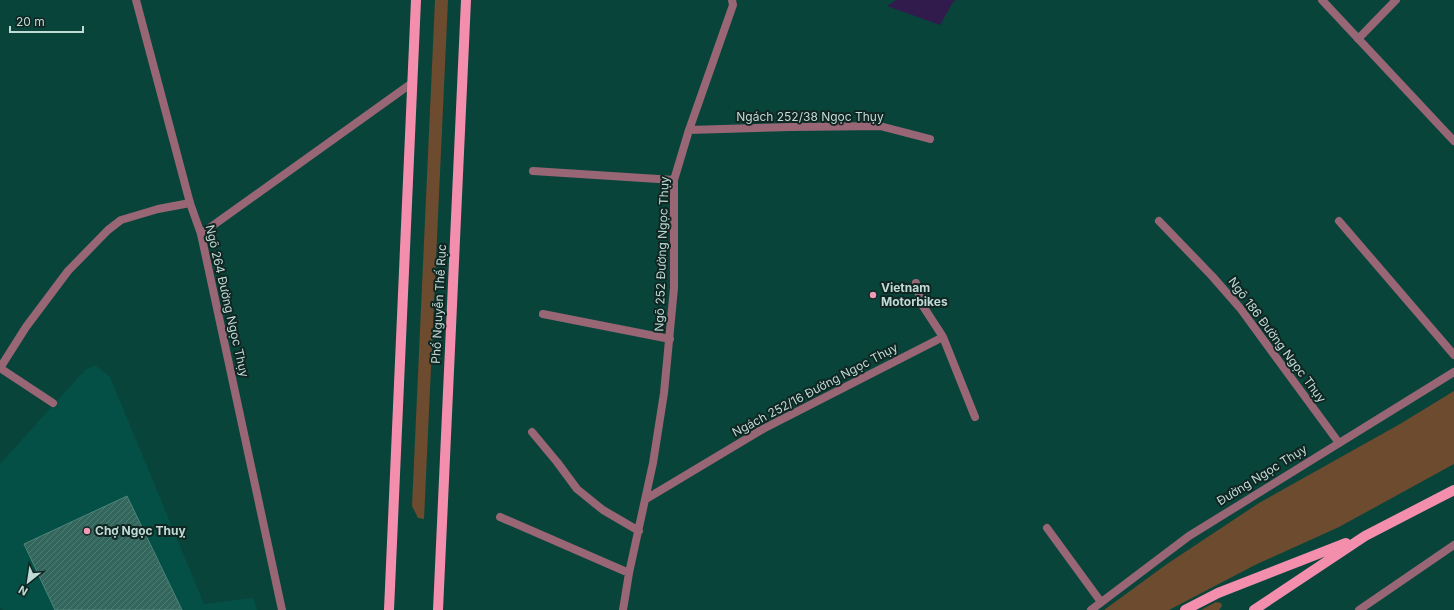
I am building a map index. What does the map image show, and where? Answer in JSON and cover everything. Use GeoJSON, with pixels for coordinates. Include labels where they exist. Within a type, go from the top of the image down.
{"type":"FeatureCollection","features":[{"type":"Feature","properties":{"kind":"main road"},"geometry":{"type":"LineString","coordinates":[[389,610],[416,0]]}},
{"type":"Feature","properties":{"kind":"main road","name":"Phố Nguyễn Thế Rục"},"geometry":{"type":"LineString","coordinates":[[438,610],[466,0]]}},
{"type":"Feature","properties":{"kind":"main road"},"geometry":{"type":"LineString","coordinates":[[1185,610],[1218,593],[1365,536],[1454,490]]}},
{"type":"Feature","properties":{"kind":"main road"},"geometry":{"type":"LineString","coordinates":[[1254,610],[1365,536]]}},
{"type":"Feature","properties":{"kind":"street","name":"Ngõ 264 Đường Ngọc Thụy"},"geometry":{"type":"LineString","coordinates":[[136,0],[190,204],[201,234],[282,610]]}},
{"type":"Feature","properties":{"kind":"street","name":"Ngõ 252 Đường Ngọc Thụy"},"geometry":{"type":"LineString","coordinates":[[623,610],[629,573],[646,499],[664,393],[674,288],[674,180],[689,130],[733,5],[732,0]]}},
{"type":"Feature","properties":{"kind":"street"},"geometry":{"type":"LineString","coordinates":[[1322,0],[1454,141]]}},
{"type":"Feature","properties":{"kind":"street"},"geometry":{"type":"LineString","coordinates":[[1358,39],[1396,0]]}},
{"type":"Feature","properties":{"kind":"street"},"geometry":{"type":"LineString","coordinates":[[201,234],[412,84]]}},
{"type":"Feature","properties":{"kind":"street","name":"Ngách 252/38 Ngọc Thụy"},"geometry":{"type":"LineString","coordinates":[[689,130],[880,126],[930,139]]}},
{"type":"Feature","properties":{"kind":"street"},"geometry":{"type":"LineString","coordinates":[[533,171],[674,180]]}},
{"type":"Feature","properties":{"kind":"street"},"geometry":{"type":"LineString","coordinates":[[53,403],[0,368],[26,327],[68,271],[108,230],[121,220],[158,209],[190,204]]}},
{"type":"Feature","properties":{"kind":"street","name":"Ngõ 186 Đường Ngọc Thụy"},"geometry":{"type":"LineString","coordinates":[[1159,221],[1212,276],[1240,308],[1339,443]]}},
{"type":"Feature","properties":{"kind":"street"},"geometry":{"type":"LineString","coordinates":[[1339,221],[1454,355]]}},
{"type":"Feature","properties":{"kind":"street"},"geometry":{"type":"LineString","coordinates":[[916,283],[921,303],[943,337],[975,417]]}},
{"type":"Feature","properties":{"kind":"street"},"geometry":{"type":"LineString","coordinates":[[543,314],[670,339]]}},
{"type":"Feature","properties":{"kind":"street","name":"Ngách 252/16 Đường Ngọc Thụy"},"geometry":{"type":"LineString","coordinates":[[646,499],[763,429],[943,337]]}},
{"type":"Feature","properties":{"kind":"street","name":"Đường Ngọc Thụy"},"geometry":{"type":"LineString","coordinates":[[1091,610],[1189,536],[1454,372]]}},
{"type":"Feature","properties":{"kind":"street"},"geometry":{"type":"LineString","coordinates":[[532,432],[577,489],[603,510],[639,531]]}},
{"type":"Feature","properties":{"kind":"street"},"geometry":{"type":"LineString","coordinates":[[500,517],[629,573]]}},
{"type":"Feature","properties":{"kind":"street"},"geometry":{"type":"LineString","coordinates":[[1047,528],[1101,602]]}},
{"type":"Feature","properties":{"kind":"street"},"geometry":{"type":"LineString","coordinates":[[1359,610],[1454,545]]}},
{"type":"Feature","properties":{"kind":"shaded area"},"geometry":{"type":"Polygon","coordinates":[[[435,0],[448,0],[424,519],[418,518],[412,506],[435,0]]]}},
{"type":"Feature","properties":{"kind":"shaded area"},"geometry":{"type":"Polygon","coordinates":[[[896,0],[956,0],[953,2],[940,25],[887,6],[896,0]]]}},
{"type":"Feature","properties":{"kind":"shaded area","name":"Chợ Ngọc Thuỵ"},"geometry":{"type":"Polygon","coordinates":[[[95,365],[110,377],[204,604],[253,598],[257,610],[3,610],[0,607],[0,464],[85,370],[95,365]]]}},
{"type":"Feature","properties":{"kind":"shaded area"},"geometry":{"type":"Polygon","coordinates":[[[1454,391],[1454,464],[1339,527],[1255,565],[1169,610],[1104,610],[1167,564],[1259,503],[1400,424],[1454,391]]]}},
{"type":"Feature","properties":{"kind":"shaded area"},"geometry":{"type":"Polygon","coordinates":[[[1216,602],[1221,603],[1222,606],[1219,610],[1201,610],[1216,602]]]}},
{"type":"Feature","properties":{"kind":"building"},"geometry":{"type":"Polygon","coordinates":[[[127,496],[182,610],[55,610],[24,544],[127,496]]]}},
{"type":"Feature","properties":{"kind":"place","name":"Vietnam Motorbikes"},"geometry":{"type":"Point","coordinates":[873,295]}},
{"type":"Feature","properties":{"kind":"place","name":"Chợ Ngọc Thuỵ"},"geometry":{"type":"Point","coordinates":[87,531]}}]}
